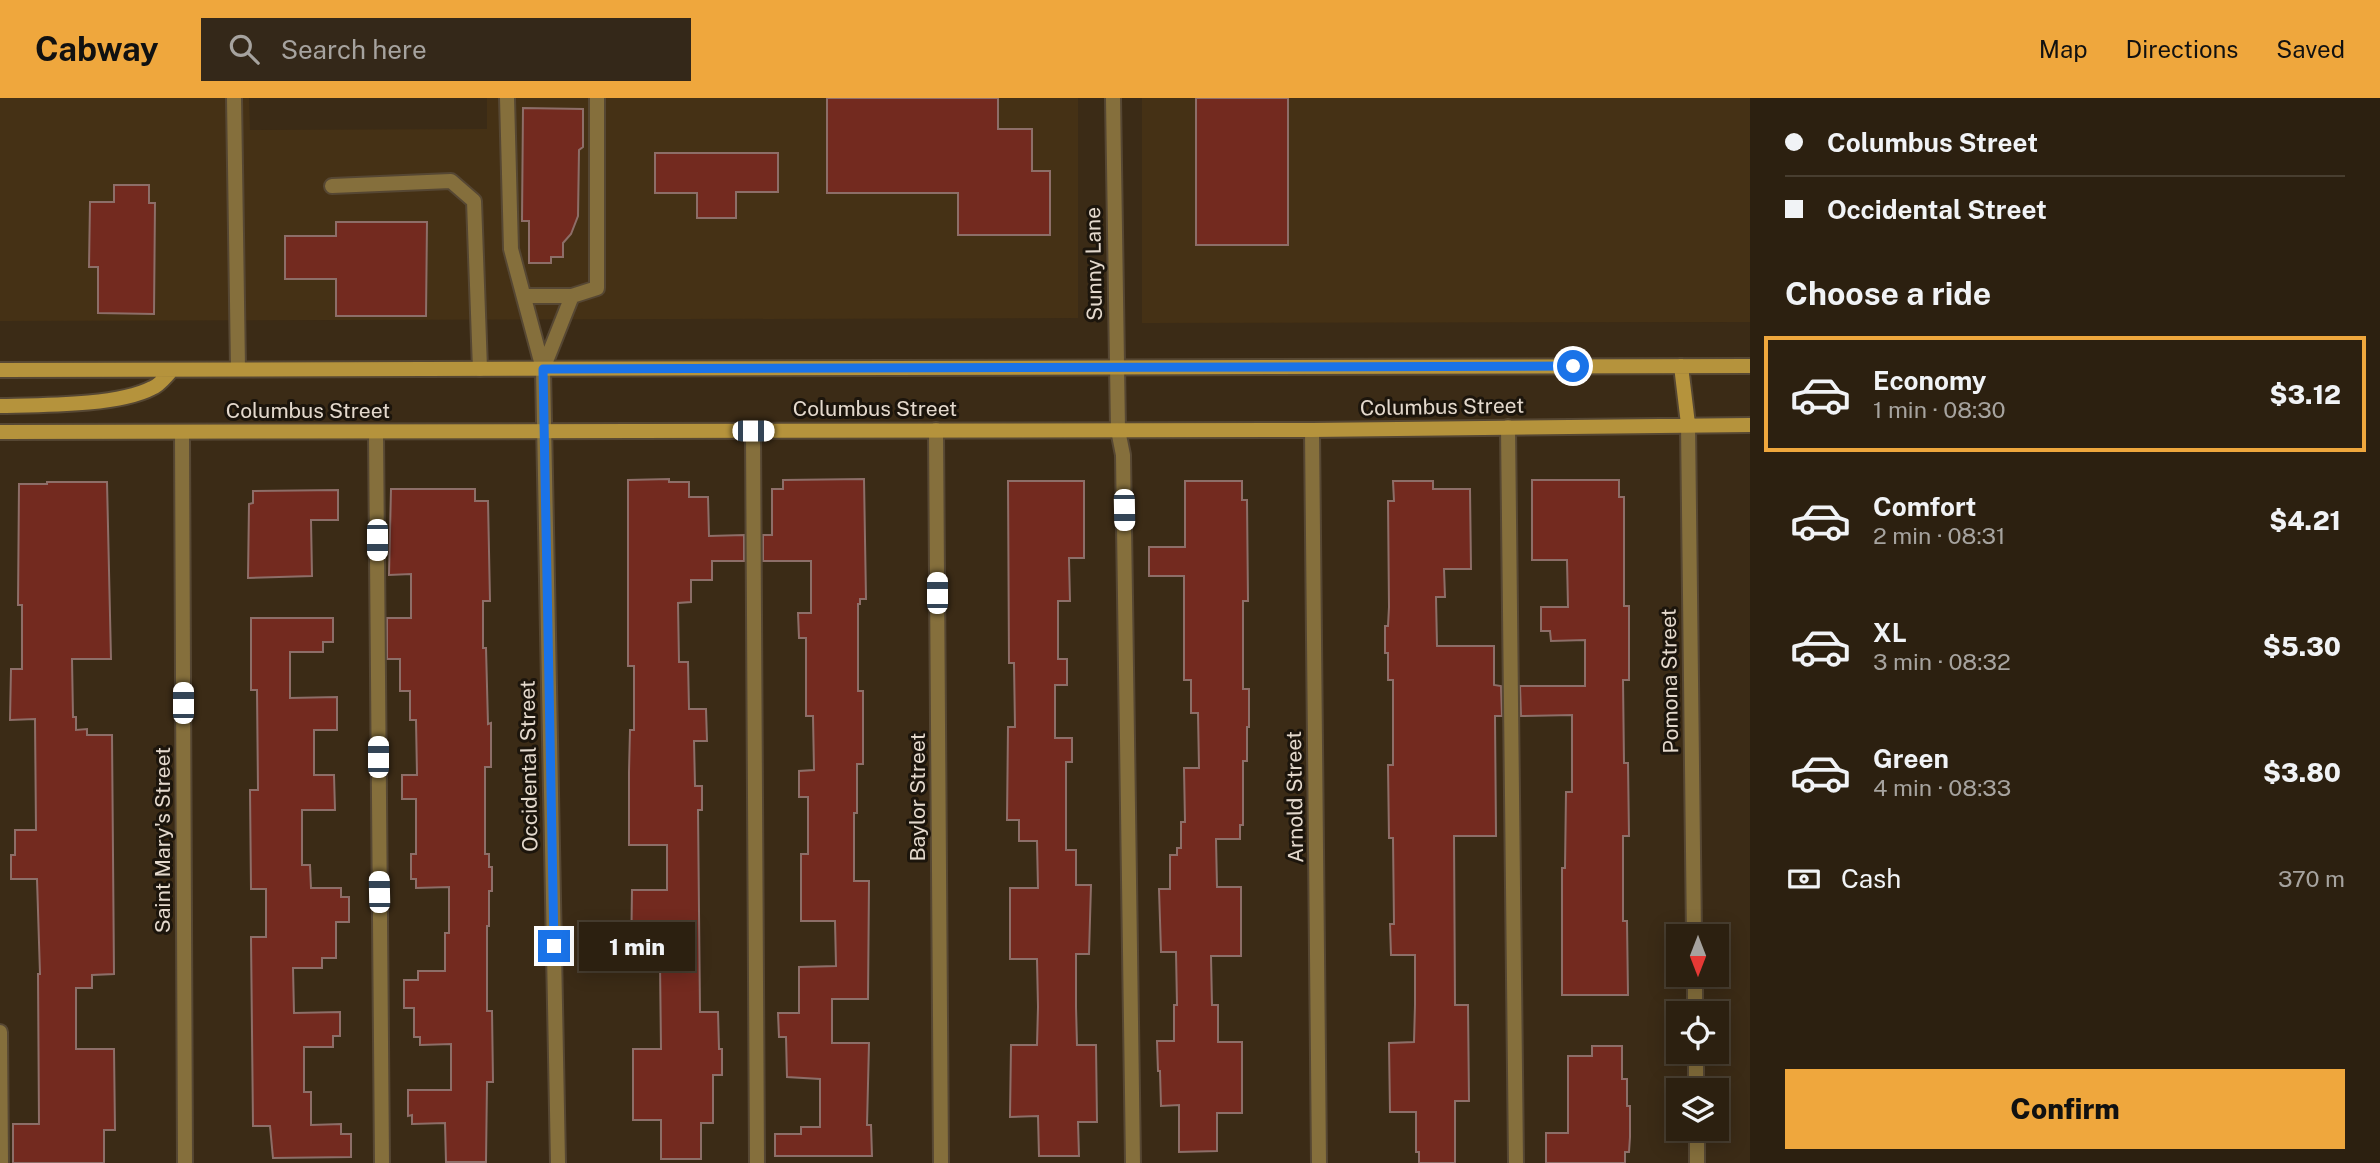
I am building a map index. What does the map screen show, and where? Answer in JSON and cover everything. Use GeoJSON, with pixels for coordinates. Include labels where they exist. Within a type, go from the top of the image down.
{"type":"FeatureCollection","features":[{"type":"Feature","properties":{"kind":"main road"},"geometry":{"type":"LineString","coordinates":[[1681,366],[1688,424]]}},
{"type":"Feature","properties":{"kind":"main road","name":"Columbus Street"},"geometry":{"type":"LineString","coordinates":[[0,370],[1750,366]]}},
{"type":"Feature","properties":{"kind":"main road"},"geometry":{"type":"LineString","coordinates":[[0,406],[56,405],[124,397],[155,387],[172,370]]}},
{"type":"Feature","properties":{"kind":"main road","name":"Columbus Street"},"geometry":{"type":"LineString","coordinates":[[0,432],[1312,430],[1750,425]]}},
{"type":"Feature","properties":{"kind":"street"},"geometry":{"type":"LineString","coordinates":[[234,98],[238,369]]}},
{"type":"Feature","properties":{"kind":"street"},"geometry":{"type":"LineString","coordinates":[[507,98],[511,249],[543,369]]}},
{"type":"Feature","properties":{"kind":"street"},"geometry":{"type":"LineString","coordinates":[[525,296],[572,296],[597,288],[597,98]]}},
{"type":"Feature","properties":{"kind":"street","name":"Sunny Lane"},"geometry":{"type":"LineString","coordinates":[[1113,98],[1116,366],[1118,430],[1123,456],[1133,1163]]}},
{"type":"Feature","properties":{"kind":"street"},"geometry":{"type":"LineString","coordinates":[[332,186],[451,181],[474,201],[480,369]]}},
{"type":"Feature","properties":{"kind":"street"},"geometry":{"type":"LineString","coordinates":[[543,369],[572,296]]}},
{"type":"Feature","properties":{"kind":"street","name":"Occidental Street"},"geometry":{"type":"LineString","coordinates":[[543,369],[558,1163]]}},
{"type":"Feature","properties":{"kind":"street","name":"Pomona Street"},"geometry":{"type":"LineString","coordinates":[[1688,424],[1694,924]]}},
{"type":"Feature","properties":{"kind":"street"},"geometry":{"type":"LineString","coordinates":[[1508,427],[1516,1163]]}},
{"type":"Feature","properties":{"kind":"street","name":"Baylor Street"},"geometry":{"type":"LineString","coordinates":[[936,430],[941,1163]]}},
{"type":"Feature","properties":{"kind":"street","name":"Arnold Street"},"geometry":{"type":"LineString","coordinates":[[1312,430],[1319,1163]]}},
{"type":"Feature","properties":{"kind":"street"},"geometry":{"type":"LineString","coordinates":[[753,431],[757,1163]]}},
{"type":"Feature","properties":{"kind":"street","name":"Saint Mary's Street"},"geometry":{"type":"LineString","coordinates":[[182,432],[185,1163]]}},
{"type":"Feature","properties":{"kind":"street"},"geometry":{"type":"LineString","coordinates":[[376,432],[382,1163]]}},
{"type":"Feature","properties":{"kind":"street"},"geometry":{"type":"LineString","coordinates":[[0,1032],[1,1163]]}},
{"type":"Feature","properties":{"kind":"street"},"geometry":{"type":"LineString","coordinates":[[1697,1141],[1697,1163]]}},
{"type":"Feature","properties":{"kind":"shaded area"},"geometry":{"type":"Polygon","coordinates":[[[0,98],[249,98],[250,130],[487,129],[487,98],[1078,98],[1078,318],[0,321],[0,98]]]}},
{"type":"Feature","properties":{"kind":"shaded area"},"geometry":{"type":"Polygon","coordinates":[[[1142,98],[1750,98],[1750,322],[1142,323],[1142,98]]]}},
{"type":"Feature","properties":{"kind":"building"},"geometry":{"type":"Polygon","coordinates":[[[827,98],[998,98],[998,129],[1032,129],[1032,171],[1050,171],[1050,235],[958,235],[958,193],[827,193],[827,98]]]}},
{"type":"Feature","properties":{"kind":"building"},"geometry":{"type":"Polygon","coordinates":[[[1196,98],[1288,98],[1288,245],[1196,245],[1196,98]]]}},
{"type":"Feature","properties":{"kind":"building"},"geometry":{"type":"Polygon","coordinates":[[[523,108],[583,109],[578,216],[571,234],[563,243],[563,257],[551,257],[551,263],[529,263],[529,221],[522,221],[523,108]]]}},
{"type":"Feature","properties":{"kind":"building"},"geometry":{"type":"Polygon","coordinates":[[[655,153],[778,153],[778,192],[736,192],[736,218],[697,218],[697,193],[655,193],[655,153]]]}},
{"type":"Feature","properties":{"kind":"building"},"geometry":{"type":"Polygon","coordinates":[[[114,185],[149,185],[149,203],[155,203],[154,314],[98,313],[98,267],[89,267],[90,202],[114,202],[114,185]]]}},
{"type":"Feature","properties":{"kind":"building"},"geometry":{"type":"Polygon","coordinates":[[[336,222],[427,222],[426,316],[336,316],[336,279],[285,279],[285,236],[336,236],[336,222]]]}},
{"type":"Feature","properties":{"kind":"building"},"geometry":{"type":"Polygon","coordinates":[[[669,479],[669,482],[689,482],[689,497],[708,497],[709,536],[744,535],[744,561],[712,561],[712,580],[691,580],[691,602],[678,603],[679,662],[688,662],[689,709],[706,709],[707,741],[694,741],[695,786],[702,786],[702,810],[698,810],[700,1012],[718,1012],[719,1049],[722,1049],[722,1075],[713,1075],[713,1123],[701,1123],[701,1159],[661,1159],[661,1120],[633,1120],[633,1049],[661,1049],[660,963],[631,963],[632,890],[667,890],[667,845],[629,845],[630,730],[634,730],[634,666],[628,666],[628,480],[669,479]]]}},
{"type":"Feature","properties":{"kind":"building"},"geometry":{"type":"Polygon","coordinates":[[[864,479],[866,599],[860,599],[858,604],[858,691],[863,691],[863,764],[857,764],[854,881],[869,881],[868,999],[832,999],[832,1043],[869,1043],[867,1125],[871,1125],[872,1156],[775,1156],[775,1134],[801,1134],[801,1127],[820,1127],[820,1079],[787,1077],[786,1037],[779,1037],[778,1013],[799,1013],[799,967],[836,966],[835,921],[801,921],[801,854],[808,854],[808,797],[799,797],[799,771],[814,770],[813,716],[806,716],[806,638],[799,638],[798,613],[811,613],[811,561],[763,561],[763,535],[772,535],[772,489],[783,489],[783,480],[864,479]]]}},
{"type":"Feature","properties":{"kind":"building"},"geometry":{"type":"Polygon","coordinates":[[[1532,480],[1619,480],[1619,497],[1624,497],[1624,606],[1629,606],[1629,680],[1623,680],[1624,763],[1628,763],[1629,836],[1623,836],[1623,921],[1627,921],[1628,995],[1562,995],[1562,868],[1565,868],[1566,792],[1572,792],[1572,715],[1521,716],[1520,686],[1585,686],[1585,640],[1551,641],[1550,631],[1541,631],[1541,607],[1568,607],[1567,560],[1532,560],[1532,480]]]}},
{"type":"Feature","properties":{"kind":"building"},"geometry":{"type":"Polygon","coordinates":[[[1008,481],[1084,481],[1084,558],[1069,558],[1070,601],[1058,601],[1058,659],[1067,659],[1067,685],[1055,685],[1055,738],[1072,738],[1072,762],[1066,762],[1066,850],[1076,850],[1076,885],[1091,885],[1089,954],[1076,954],[1076,1007],[1077,1045],[1096,1045],[1097,1122],[1078,1122],[1079,1156],[1039,1156],[1038,1116],[1010,1117],[1011,1045],[1037,1045],[1038,1007],[1037,959],[1010,959],[1010,888],[1038,888],[1037,841],[1019,841],[1019,820],[1007,820],[1008,727],[1015,727],[1014,663],[1009,663],[1008,481]]]}},
{"type":"Feature","properties":{"kind":"building"},"geometry":{"type":"Polygon","coordinates":[[[1185,481],[1242,481],[1242,500],[1247,500],[1248,601],[1243,601],[1243,689],[1249,689],[1249,727],[1247,761],[1243,761],[1243,825],[1240,825],[1240,839],[1216,839],[1217,887],[1241,887],[1241,956],[1211,956],[1212,1005],[1218,1005],[1218,1042],[1242,1042],[1242,1113],[1217,1113],[1217,1151],[1179,1152],[1179,1105],[1161,1106],[1158,1071],[1157,1041],[1174,1041],[1174,1005],[1177,1005],[1176,952],[1161,952],[1159,889],[1170,889],[1170,855],[1177,855],[1177,848],[1181,848],[1181,822],[1185,822],[1184,768],[1199,768],[1198,713],[1191,713],[1191,680],[1184,680],[1184,576],[1149,576],[1149,547],[1185,547],[1185,481]]]}},
{"type":"Feature","properties":{"kind":"building"},"geometry":{"type":"Polygon","coordinates":[[[1393,481],[1433,481],[1433,489],[1470,489],[1471,569],[1444,569],[1445,597],[1436,597],[1437,646],[1494,646],[1494,685],[1501,686],[1502,716],[1495,716],[1496,836],[1454,836],[1455,1005],[1468,1005],[1469,1101],[1455,1101],[1455,1163],[1419,1163],[1419,1152],[1416,1152],[1416,1112],[1390,1112],[1389,1043],[1414,1042],[1415,1005],[1415,955],[1391,955],[1390,924],[1394,924],[1393,838],[1389,838],[1388,765],[1393,765],[1393,680],[1388,680],[1385,626],[1388,626],[1389,607],[1388,501],[1394,501],[1393,481]]]}},
{"type":"Feature","properties":{"kind":"building"},"geometry":{"type":"Polygon","coordinates":[[[107,482],[111,659],[72,659],[73,717],[76,717],[76,730],[87,729],[87,735],[112,735],[114,974],[92,975],[92,988],[76,988],[76,1049],[114,1049],[115,1130],[104,1130],[104,1163],[13,1163],[13,1124],[39,1124],[40,974],[37,879],[11,879],[15,830],[36,830],[35,719],[10,720],[11,669],[22,669],[22,605],[18,605],[19,484],[107,482]]]}},
{"type":"Feature","properties":{"kind":"building"},"geometry":{"type":"Polygon","coordinates":[[[391,489],[475,489],[475,501],[488,501],[490,601],[483,601],[483,648],[486,648],[488,724],[491,723],[491,767],[485,767],[485,854],[489,854],[489,867],[492,867],[487,926],[487,1011],[492,1011],[493,1082],[487,1082],[486,1162],[446,1162],[445,1123],[412,1124],[412,1115],[408,1116],[408,1090],[451,1090],[451,1044],[420,1045],[420,1037],[414,1037],[414,1008],[404,1008],[404,980],[418,980],[418,971],[445,971],[445,933],[449,933],[449,887],[416,888],[416,879],[411,879],[411,854],[416,854],[416,799],[402,799],[402,775],[417,775],[416,720],[410,720],[410,691],[400,691],[400,659],[387,659],[387,618],[411,618],[411,574],[389,575],[391,489]]]}},
{"type":"Feature","properties":{"kind":"building"},"geometry":{"type":"Polygon","coordinates":[[[338,490],[338,520],[311,520],[312,576],[248,578],[249,504],[253,503],[253,491],[338,490]]]}},
{"type":"Feature","properties":{"kind":"building"},"geometry":{"type":"Polygon","coordinates":[[[251,618],[333,618],[333,642],[323,642],[323,652],[290,652],[290,698],[337,697],[337,730],[314,730],[314,775],[334,775],[335,810],[302,810],[302,865],[310,865],[311,888],[341,888],[341,897],[349,897],[349,922],[336,922],[336,958],[322,958],[322,968],[293,968],[294,1013],[340,1012],[340,1036],[333,1036],[333,1047],[304,1047],[304,1092],[311,1092],[311,1125],[341,1124],[341,1134],[351,1134],[351,1157],[273,1158],[270,1126],[253,1126],[251,937],[266,937],[266,889],[251,889],[250,790],[258,790],[257,690],[251,690],[251,618]]]}},
{"type":"Feature","properties":{"kind":"building"},"geometry":{"type":"Polygon","coordinates":[[[1592,1046],[1622,1046],[1622,1079],[1627,1079],[1627,1106],[1630,1106],[1629,1152],[1625,1152],[1625,1163],[1546,1163],[1546,1133],[1568,1133],[1568,1056],[1592,1056],[1592,1046]]]}},
{"type":"Feature","properties":{"kind":"route"},"geometry":{"type":"LineString","coordinates":[[554,946],[543,369],[1573,366]]}}]}
